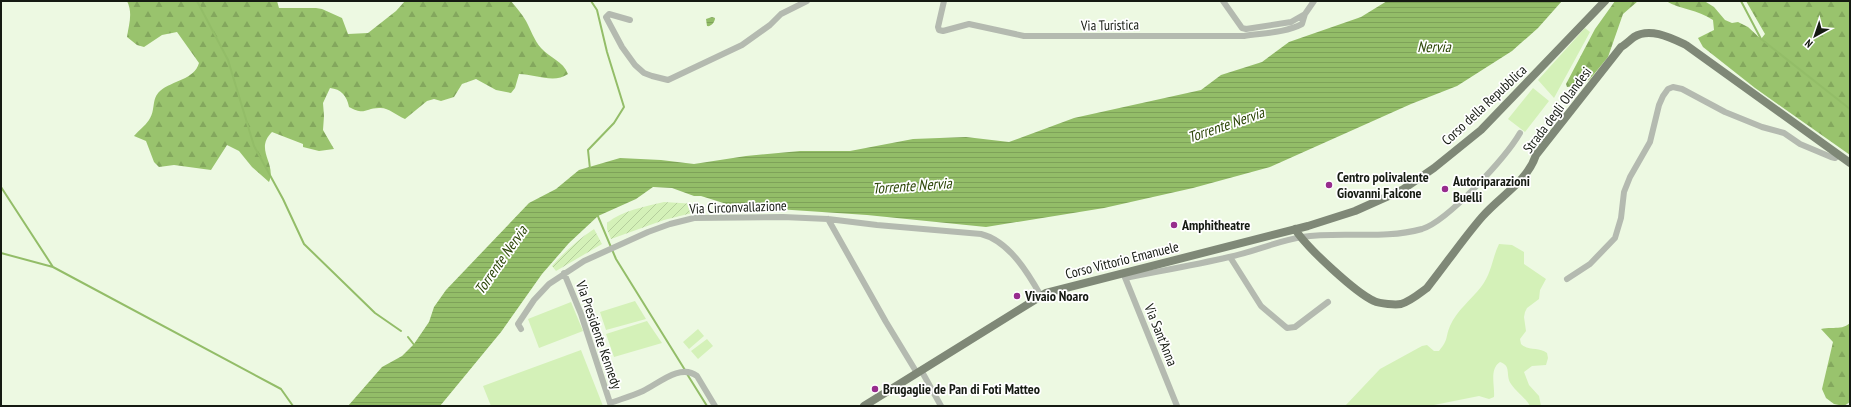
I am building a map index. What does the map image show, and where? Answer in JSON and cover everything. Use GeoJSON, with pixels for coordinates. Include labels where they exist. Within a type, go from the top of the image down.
{"type":"FeatureCollection","features":[{"type":"Feature","properties":{"kind":"main road","name":"Corso della Repubblica"},"geometry":{"type":"LineString","coordinates":[[1296,229],[1355,211],[1414,183],[1481,130],[1605,1]]}},
{"type":"Feature","properties":{"kind":"main road","name":"Strada degli Olandesi"},"geometry":{"type":"LineString","coordinates":[[1296,229],[1300,237],[1352,286],[1375,302],[1401,304],[1416,296],[1427,288],[1481,218],[1498,200],[1528,173],[1536,155],[1622,47],[1635,36],[1644,34],[1657,34],[1672,38],[1686,45],[1850,163]]}},
{"type":"Feature","properties":{"kind":"main road","name":"Corso Vittorio Emanuele"},"geometry":{"type":"LineString","coordinates":[[864,406],[1046,293],[1124,276],[1175,260],[1296,229]]}},
{"type":"Feature","properties":{"kind":"street"},"geometry":{"type":"LineString","coordinates":[[630,20],[610,14],[606,17],[622,47],[635,65],[648,75],[668,80],[742,45],[770,25],[781,14],[807,1]]}},
{"type":"Feature","properties":{"kind":"street","name":"Via Turistica"},"geometry":{"type":"LineString","coordinates":[[944,1],[938,28],[939,30],[943,31],[969,24],[1024,36],[1244,36],[1296,27],[1302,24],[1305,14],[1314,1]]}},
{"type":"Feature","properties":{"kind":"street","name":"Via Turistica"},"geometry":{"type":"LineString","coordinates":[[1223,1],[1242,28],[1246,29],[1291,22],[1305,14]]}},
{"type":"Feature","properties":{"kind":"street"},"geometry":{"type":"LineString","coordinates":[[1567,279],[1590,264],[1615,238],[1621,218],[1624,192],[1630,177],[1650,142],[1663,96],[1668,89],[1673,87],[1682,89],[1725,112],[1762,127],[1784,133],[1800,144],[1835,158],[1839,155]]}},
{"type":"Feature","properties":{"kind":"street"},"geometry":{"type":"LineString","coordinates":[[1124,276],[1230,257],[1300,237],[1324,234],[1390,234],[1423,228],[1453,210],[1513,146],[1520,133]]}},
{"type":"Feature","properties":{"kind":"street","name":"Via Circonvallazione"},"geometry":{"type":"LineString","coordinates":[[521,329],[518,324],[534,300],[548,284],[564,273],[618,244],[670,224],[694,218],[783,216],[828,219],[989,236],[1007,250],[1028,276],[1041,296]]}},
{"type":"Feature","properties":{"kind":"street"},"geometry":{"type":"LineString","coordinates":[[828,219],[886,322],[941,406]]}},
{"type":"Feature","properties":{"kind":"street"},"geometry":{"type":"LineString","coordinates":[[1230,257],[1240,276],[1261,306],[1287,328],[1295,327],[1328,302]]}},
{"type":"Feature","properties":{"kind":"street"},"geometry":{"type":"LineString","coordinates":[[1169,268],[1175,260]]}},
{"type":"Feature","properties":{"kind":"street","name":"Via Presidente Kennedy"},"geometry":{"type":"LineString","coordinates":[[564,273],[582,314],[611,405]]}},
{"type":"Feature","properties":{"kind":"street","name":"Via Sant'Anna"},"geometry":{"type":"LineString","coordinates":[[1124,276],[1177,406]]}},
{"type":"Feature","properties":{"kind":"street"},"geometry":{"type":"LineString","coordinates":[[611,405],[643,391],[667,378],[682,372],[693,372],[715,406]]}},
{"type":"Feature","properties":{"kind":"shaded area"},"geometry":{"type":"Polygon","coordinates":[[[1585,28],[1590,32],[1554,98],[1538,80],[1585,28]]]}},
{"type":"Feature","properties":{"kind":"shaded area"},"geometry":{"type":"Polygon","coordinates":[[[1533,88],[1549,101],[1525,132],[1508,119],[1533,88]]]}},
{"type":"Feature","properties":{"kind":"shaded area"},"geometry":{"type":"Polygon","coordinates":[[[664,202],[696,204],[696,212],[664,220],[611,239],[607,229],[607,223],[620,215],[664,202]]]}},
{"type":"Feature","properties":{"kind":"shaded area"},"geometry":{"type":"Polygon","coordinates":[[[594,229],[602,244],[556,271],[552,266],[572,246],[594,229]]]}},
{"type":"Feature","properties":{"kind":"shaded area"},"geometry":{"type":"Polygon","coordinates":[[[1499,244],[1512,245],[1524,252],[1524,264],[1546,279],[1540,290],[1539,299],[1527,308],[1525,312],[1524,317],[1526,331],[1520,339],[1521,344],[1524,346],[1547,353],[1548,358],[1546,365],[1532,366],[1524,372],[1529,385],[1539,396],[1541,406],[1530,406],[1515,390],[1509,381],[1506,366],[1500,362],[1495,369],[1493,378],[1494,397],[1489,399],[1479,396],[1429,406],[1345,406],[1380,369],[1422,346],[1427,345],[1434,351],[1439,351],[1446,341],[1450,326],[1456,315],[1485,282],[1499,244]]]}},
{"type":"Feature","properties":{"kind":"shaded area"},"geometry":{"type":"Polygon","coordinates":[[[635,301],[646,319],[606,330],[600,312],[635,301]]]}},
{"type":"Feature","properties":{"kind":"shaded area"},"geometry":{"type":"Polygon","coordinates":[[[571,302],[583,331],[539,348],[528,319],[571,302]]]}},
{"type":"Feature","properties":{"kind":"shaded area"},"geometry":{"type":"Polygon","coordinates":[[[647,321],[662,343],[614,357],[606,334],[647,321]]]}},
{"type":"Feature","properties":{"kind":"shaded area"},"geometry":{"type":"Polygon","coordinates":[[[698,329],[704,336],[689,349],[683,342],[698,329]]]}},
{"type":"Feature","properties":{"kind":"shaded area"},"geometry":{"type":"Polygon","coordinates":[[[707,339],[713,346],[698,359],[691,351],[707,339]]]}},
{"type":"Feature","properties":{"kind":"shaded area"},"geometry":{"type":"Polygon","coordinates":[[[581,350],[603,406],[491,406],[483,386],[581,350]]]}},
{"type":"Feature","properties":{"kind":"green space"},"geometry":{"type":"Polygon","coordinates":[[[127,1],[277,1],[279,8],[316,8],[322,9],[342,18],[348,34],[368,33],[396,11],[405,1],[511,1],[524,18],[539,45],[563,66],[568,74],[557,78],[544,78],[519,74],[515,88],[511,93],[496,90],[476,79],[462,84],[454,97],[441,101],[434,99],[427,101],[405,119],[389,110],[382,108],[362,111],[354,110],[349,107],[343,94],[330,88],[323,103],[323,130],[334,149],[319,151],[303,147],[303,144],[272,132],[265,145],[271,175],[269,182],[252,167],[239,151],[227,145],[211,170],[174,165],[159,167],[154,162],[146,141],[134,136],[149,120],[157,94],[165,87],[193,73],[199,63],[177,32],[162,35],[144,47],[137,45],[127,37],[130,10],[127,1]]]}},
{"type":"Feature","properties":{"kind":"green space"},"geometry":{"type":"Polygon","coordinates":[[[1615,1],[1638,1],[1623,14],[1608,57],[1590,79],[1582,85],[1567,87],[1566,84],[1595,29],[1615,1]]]}},
{"type":"Feature","properties":{"kind":"green space"},"geometry":{"type":"Polygon","coordinates":[[[1666,1],[1706,2],[1714,7],[1725,20],[1732,23],[1738,22],[1748,27],[1761,39],[1765,34],[1746,1],[1848,1],[1850,3],[1850,155],[1755,88],[1703,47],[1698,38],[1714,30],[1713,20],[1707,16],[1666,1]]]}},
{"type":"Feature","properties":{"kind":"green space"},"geometry":{"type":"Polygon","coordinates":[[[1850,323],[1850,402],[1844,406],[1834,404],[1826,398],[1822,389],[1833,342],[1821,329],[1840,328],[1850,323]]]}},
{"type":"Feature","properties":{"kind":"water"},"geometry":{"type":"Polygon","coordinates":[[[1387,1],[1562,1],[1538,28],[1512,51],[1457,86],[1411,104],[1270,167],[1193,188],[1104,208],[986,227],[867,215],[733,206],[701,196],[694,196],[672,188],[653,187],[636,199],[598,216],[569,243],[542,274],[501,332],[440,406],[348,406],[382,367],[402,356],[414,344],[429,322],[434,307],[446,290],[529,203],[556,189],[579,170],[620,158],[661,160],[694,164],[746,156],[800,151],[850,151],[913,139],[966,137],[1009,142],[1074,118],[1201,90],[1221,75],[1262,62],[1289,42],[1361,17],[1387,1]]]}},
{"type":"Feature","properties":{"kind":"water"},"geometry":{"type":"Polygon","coordinates":[[[712,17],[715,18],[714,23],[707,26],[706,19],[712,17]]]}},
{"type":"Feature","properties":{"kind":"waterway"},"geometry":{"type":"LineString","coordinates":[[197,1],[228,60],[254,146],[283,199],[304,244],[375,313],[401,331]]}},
{"type":"Feature","properties":{"kind":"waterway"},"geometry":{"type":"LineString","coordinates":[[590,169],[588,150],[614,123],[624,107],[607,52],[597,10],[591,1]]}},
{"type":"Feature","properties":{"kind":"waterway"},"geometry":{"type":"LineString","coordinates":[[1741,1],[1761,39],[1850,109]]}},
{"type":"Feature","properties":{"kind":"waterway"},"geometry":{"type":"LineString","coordinates":[[1,187],[53,267]]}},
{"type":"Feature","properties":{"kind":"waterway"},"geometry":{"type":"LineString","coordinates":[[597,214],[616,259],[685,370]]}},
{"type":"Feature","properties":{"kind":"waterway"},"geometry":{"type":"LineString","coordinates":[[1,253],[53,267],[281,389],[293,406]]}},
{"type":"Feature","properties":{"kind":"waterway"},"geometry":{"type":"LineString","coordinates":[[408,337],[415,346]]}},
{"type":"Feature","properties":{"kind":"waterway"},"geometry":{"type":"LineString","coordinates":[[687,374],[707,406]]}},
{"type":"Feature","properties":{"kind":"place","name":"Centro polivalente Giovanni Falcone"},"geometry":{"type":"Point","coordinates":[1329,185]}},
{"type":"Feature","properties":{"kind":"place","name":"Autoriparazioni Buelli"},"geometry":{"type":"Point","coordinates":[1445,189]}},
{"type":"Feature","properties":{"kind":"place","name":"Amphitheatre"},"geometry":{"type":"Point","coordinates":[1174,225]}},
{"type":"Feature","properties":{"kind":"place","name":"Vivaio Noaro"},"geometry":{"type":"Point","coordinates":[1017,296]}},
{"type":"Feature","properties":{"kind":"place","name":"Brugaglie de Pan di Foti Matteo"},"geometry":{"type":"Point","coordinates":[875,389]}},
{"type":"Feature","properties":{"kind":"water label","name":"Nervia"},"geometry":{"type":"Point","coordinates":[1434,47]}},
{"type":"Feature","properties":{"kind":"water label","name":"Torrente Nervia"},"geometry":{"type":"Point","coordinates":[1226,125]}},
{"type":"Feature","properties":{"kind":"water label","name":"Torrente Nervia"},"geometry":{"type":"Point","coordinates":[912,186]}},
{"type":"Feature","properties":{"kind":"water label","name":"Torrente Nervia"},"geometry":{"type":"Point","coordinates":[501,260]}}]}
